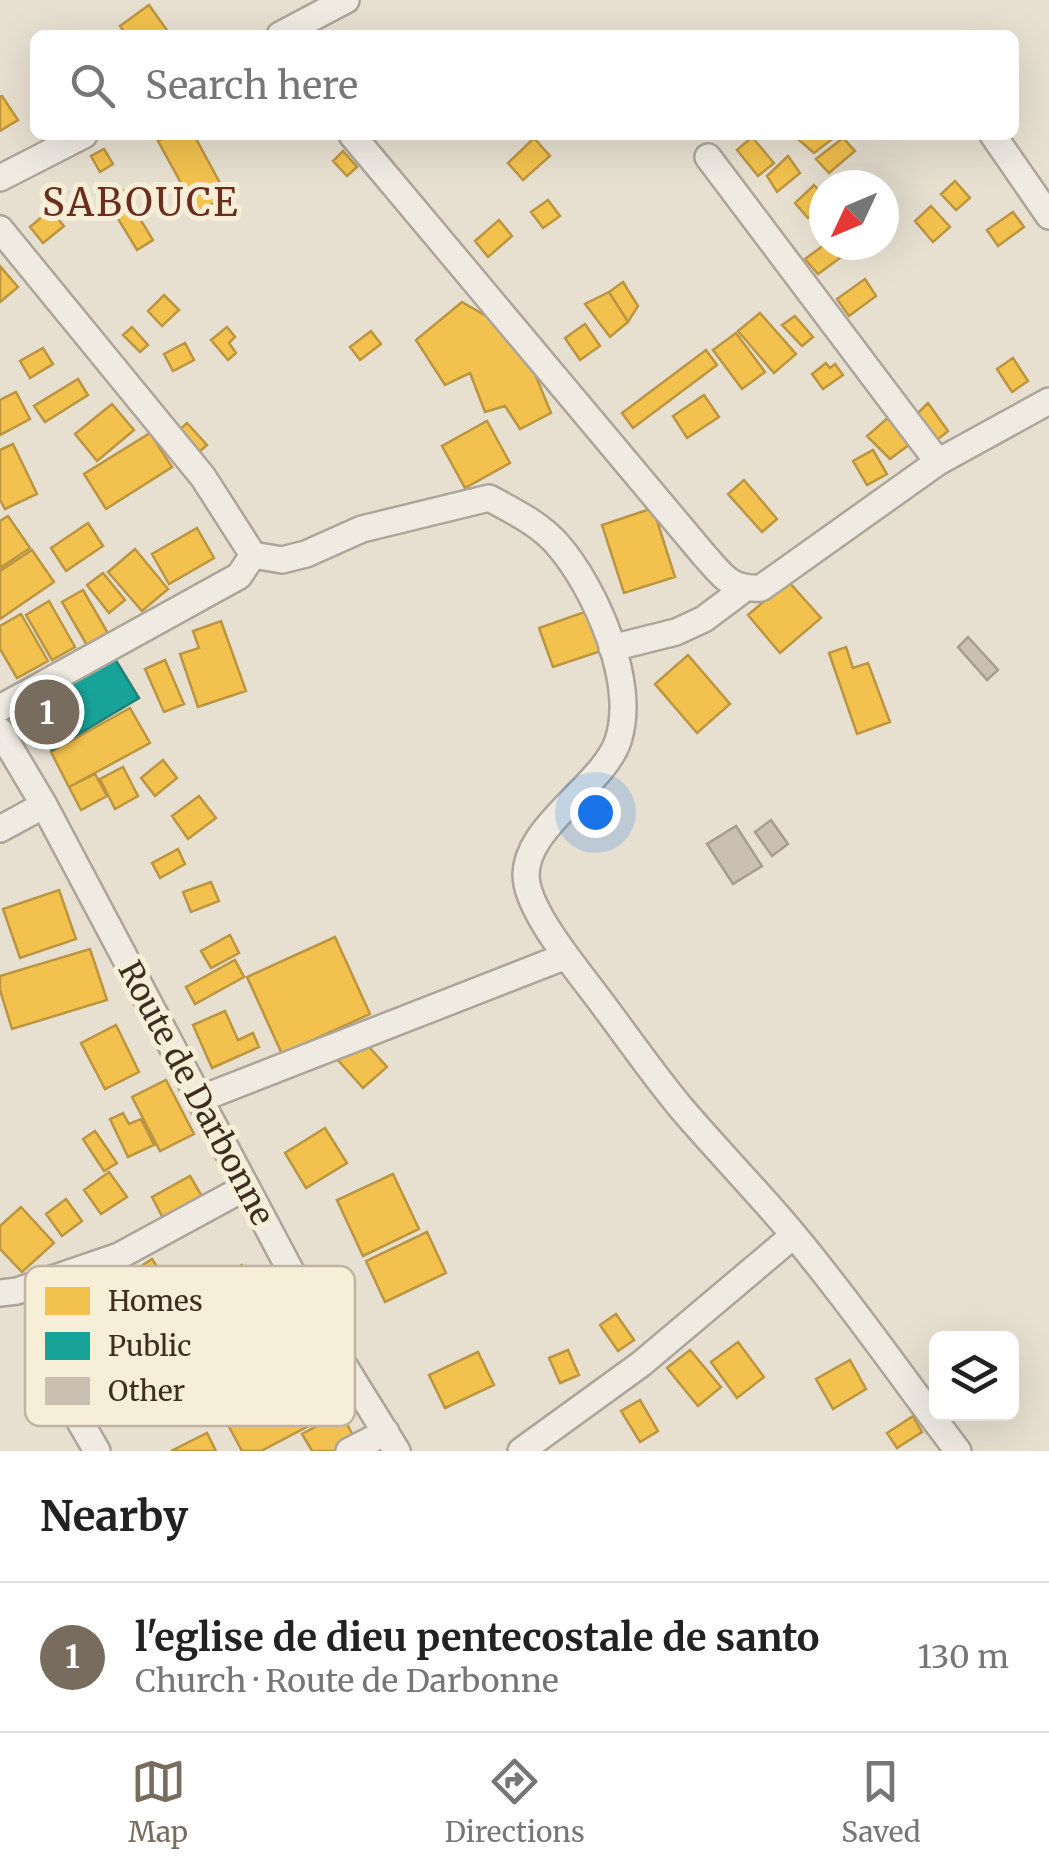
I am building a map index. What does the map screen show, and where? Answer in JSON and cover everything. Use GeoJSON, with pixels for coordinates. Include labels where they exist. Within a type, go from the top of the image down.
{"type":"FeatureCollection","features":[{"type":"Feature","properties":{"kind":"street"},"geometry":{"type":"LineString","coordinates":[[289,30],[346,0]]}},
{"type":"Feature","properties":{"kind":"street"},"geometry":{"type":"LineString","coordinates":[[0,178],[74,140]]}},
{"type":"Feature","properties":{"kind":"street"},"geometry":{"type":"LineString","coordinates":[[356,140],[704,555],[727,581],[744,589],[761,588],[938,462],[1049,400]]}},
{"type":"Feature","properties":{"kind":"street"},"geometry":{"type":"LineString","coordinates":[[996,140],[1049,216]]}},
{"type":"Feature","properties":{"kind":"street"},"geometry":{"type":"LineString","coordinates":[[708,156],[938,462]]}},
{"type":"Feature","properties":{"kind":"street"},"geometry":{"type":"LineString","coordinates":[[0,229],[202,477],[253,555],[282,560],[306,554],[362,529],[489,498],[523,516],[556,542],[588,587],[612,648],[625,701],[618,742],[600,772],[549,824],[533,849],[527,883],[552,937],[680,1107],[794,1235],[958,1451]]}},
{"type":"Feature","properties":{"kind":"street"},"geometry":{"type":"LineString","coordinates":[[0,708],[238,576],[253,555]]}},
{"type":"Feature","properties":{"kind":"street"},"geometry":{"type":"LineString","coordinates":[[612,648],[676,632],[704,619],[744,589]]}},
{"type":"Feature","properties":{"kind":"street","name":"Route de Darbonne"},"geometry":{"type":"LineString","coordinates":[[0,731],[44,805],[288,1266]]}},
{"type":"Feature","properties":{"kind":"street"},"geometry":{"type":"LineString","coordinates":[[0,829],[44,805]]}},
{"type":"Feature","properties":{"kind":"street"},"geometry":{"type":"LineString","coordinates":[[200,1099],[566,956]]}},
{"type":"Feature","properties":{"kind":"street"},"geometry":{"type":"LineString","coordinates":[[89,1266],[118,1256],[246,1186]]}},
{"type":"Feature","properties":{"kind":"street"},"geometry":{"type":"LineString","coordinates":[[521,1451],[641,1364],[794,1235]]}},
{"type":"Feature","properties":{"kind":"street"},"geometry":{"type":"LineString","coordinates":[[0,1293],[25,1288]]}},
{"type":"Feature","properties":{"kind":"street","name":"Route de Darbonne"},"geometry":{"type":"LineString","coordinates":[[355,1384],[391,1442]]}},
{"type":"Feature","properties":{"kind":"street"},"geometry":{"type":"LineString","coordinates":[[83,1426],[96,1451]]}},
{"type":"Feature","properties":{"kind":"street"},"geometry":{"type":"LineString","coordinates":[[348,1451],[391,1442]]}},
{"type":"Feature","properties":{"kind":"building: Homes"},"geometry":{"type":"Polygon","coordinates":[[[149,5],[167,30],[123,30],[120,26],[149,5]]]}},
{"type":"Feature","properties":{"kind":"building: Homes"},"geometry":{"type":"Polygon","coordinates":[[[0,97],[18,120],[0,131],[0,97]]]}},
{"type":"Feature","properties":{"kind":"building: Homes"},"geometry":{"type":"Polygon","coordinates":[[[197,140],[227,196],[197,212],[158,141],[197,140]]]}},
{"type":"Feature","properties":{"kind":"building: Homes"},"geometry":{"type":"Polygon","coordinates":[[[532,140],[550,156],[523,180],[508,163],[532,140]]]}},
{"type":"Feature","properties":{"kind":"building: Homes"},"geometry":{"type":"Polygon","coordinates":[[[755,140],[774,163],[758,176],[737,150],[755,140]]]}},
{"type":"Feature","properties":{"kind":"building: Homes"},"geometry":{"type":"Polygon","coordinates":[[[799,140],[831,140],[814,153],[799,140]]]}},
{"type":"Feature","properties":{"kind":"building: Homes"},"geometry":{"type":"Polygon","coordinates":[[[845,140],[855,151],[833,170],[826,170],[816,159],[845,140]]]}},
{"type":"Feature","properties":{"kind":"building: Homes"},"geometry":{"type":"Polygon","coordinates":[[[104,149],[113,164],[100,172],[91,156],[104,149]]]}},
{"type":"Feature","properties":{"kind":"building: Homes"},"geometry":{"type":"Polygon","coordinates":[[[343,151],[357,167],[347,176],[333,161],[343,151]]]}},
{"type":"Feature","properties":{"kind":"building: Homes"},"geometry":{"type":"Polygon","coordinates":[[[788,156],[800,173],[777,192],[767,176],[788,156]]]}},
{"type":"Feature","properties":{"kind":"building: Homes"},"geometry":{"type":"Polygon","coordinates":[[[955,181],[970,198],[956,210],[941,194],[955,181]]]}},
{"type":"Feature","properties":{"kind":"building: Homes"},"geometry":{"type":"Polygon","coordinates":[[[122,189],[153,240],[137,250],[106,199],[122,189]]]}},
{"type":"Feature","properties":{"kind":"building: Homes"},"geometry":{"type":"Polygon","coordinates":[[[809,190],[808,218],[795,203],[809,190]]]}},
{"type":"Feature","properties":{"kind":"building: Homes"},"geometry":{"type":"Polygon","coordinates":[[[548,200],[560,216],[543,228],[531,212],[548,200]]]}},
{"type":"Feature","properties":{"kind":"building: Homes"},"geometry":{"type":"Polygon","coordinates":[[[931,206],[950,227],[933,242],[915,221],[931,206]]]}},
{"type":"Feature","properties":{"kind":"building: Homes"},"geometry":{"type":"Polygon","coordinates":[[[50,210],[64,226],[43,243],[30,227],[50,210]]]}},
{"type":"Feature","properties":{"kind":"building: Homes"},"geometry":{"type":"Polygon","coordinates":[[[1013,212],[1024,227],[998,246],[987,230],[1013,212]]]}},
{"type":"Feature","properties":{"kind":"building: Homes"},"geometry":{"type":"Polygon","coordinates":[[[499,220],[512,236],[488,257],[475,241],[499,220]]]}},
{"type":"Feature","properties":{"kind":"building: Homes"},"geometry":{"type":"Polygon","coordinates":[[[809,256],[809,260],[837,260],[818,274],[805,259],[809,256]]]}},
{"type":"Feature","properties":{"kind":"building: Homes"},"geometry":{"type":"Polygon","coordinates":[[[0,266],[18,287],[0,302],[0,266]]]}},
{"type":"Feature","properties":{"kind":"building: Homes"},"geometry":{"type":"Polygon","coordinates":[[[865,279],[876,296],[849,316],[837,299],[865,279]]]}},
{"type":"Feature","properties":{"kind":"building: Homes"},"geometry":{"type":"Polygon","coordinates":[[[623,282],[638,306],[628,322],[609,292],[623,282]]]}},
{"type":"Feature","properties":{"kind":"building: Homes"},"geometry":{"type":"Polygon","coordinates":[[[609,292],[628,322],[610,337],[585,304],[609,292]]]}},
{"type":"Feature","properties":{"kind":"building: Homes"},"geometry":{"type":"Polygon","coordinates":[[[164,295],[179,310],[162,326],[148,311],[164,295]]]}},
{"type":"Feature","properties":{"kind":"building: Homes"},"geometry":{"type":"Polygon","coordinates":[[[462,302],[519,335],[551,413],[520,429],[505,406],[485,412],[470,373],[445,385],[416,340],[462,302]]]}},
{"type":"Feature","properties":{"kind":"building: Homes"},"geometry":{"type":"Polygon","coordinates":[[[760,313],[796,354],[774,373],[738,331],[760,313]]]}},
{"type":"Feature","properties":{"kind":"building: Homes"},"geometry":{"type":"Polygon","coordinates":[[[795,316],[813,337],[802,346],[782,325],[795,316]]]}},
{"type":"Feature","properties":{"kind":"building: Homes"},"geometry":{"type":"Polygon","coordinates":[[[585,324],[600,346],[580,360],[565,338],[585,324]]]}},
{"type":"Feature","properties":{"kind":"building: Homes"},"geometry":{"type":"Polygon","coordinates":[[[132,327],[148,345],[140,352],[123,335],[132,327]]]}},
{"type":"Feature","properties":{"kind":"building: Homes"},"geometry":{"type":"Polygon","coordinates":[[[227,327],[235,337],[229,343],[236,353],[228,360],[211,340],[227,327]]]}},
{"type":"Feature","properties":{"kind":"building: Homes"},"geometry":{"type":"Polygon","coordinates":[[[371,331],[381,344],[360,360],[350,347],[371,331]]]}},
{"type":"Feature","properties":{"kind":"building: Homes"},"geometry":{"type":"Polygon","coordinates":[[[736,333],[765,372],[742,389],[713,350],[736,333]]]}},
{"type":"Feature","properties":{"kind":"building: Homes"},"geometry":{"type":"Polygon","coordinates":[[[185,343],[194,360],[173,371],[164,354],[185,343]]]}},
{"type":"Feature","properties":{"kind":"building: Homes"},"geometry":{"type":"Polygon","coordinates":[[[43,348],[53,364],[30,378],[20,361],[43,348]]]}},
{"type":"Feature","properties":{"kind":"building: Homes"},"geometry":{"type":"Polygon","coordinates":[[[706,350],[717,365],[633,428],[622,413],[706,350]]]}},
{"type":"Feature","properties":{"kind":"building: Homes"},"geometry":{"type":"Polygon","coordinates":[[[1013,358],[1028,381],[1012,392],[997,369],[1013,358]]]}},
{"type":"Feature","properties":{"kind":"building: Homes"},"geometry":{"type":"Polygon","coordinates":[[[826,363],[830,368],[835,364],[843,375],[823,389],[812,374],[826,363]]]}},
{"type":"Feature","properties":{"kind":"building: Homes"},"geometry":{"type":"Polygon","coordinates":[[[78,379],[88,395],[45,422],[34,406],[78,379]]]}},
{"type":"Feature","properties":{"kind":"building: Homes"},"geometry":{"type":"Polygon","coordinates":[[[16,392],[30,419],[0,435],[0,400],[16,392]]]}},
{"type":"Feature","properties":{"kind":"building: Homes"},"geometry":{"type":"Polygon","coordinates":[[[704,395],[719,417],[687,438],[673,416],[704,395]]]}},
{"type":"Feature","properties":{"kind":"building: Homes"},"geometry":{"type":"Polygon","coordinates":[[[928,403],[948,431],[937,440],[917,414],[928,403]]]}},
{"type":"Feature","properties":{"kind":"building: Homes"},"geometry":{"type":"Polygon","coordinates":[[[112,404],[134,430],[97,461],[75,434],[112,404]]]}},
{"type":"Feature","properties":{"kind":"building: Homes"},"geometry":{"type":"Polygon","coordinates":[[[890,416],[914,441],[890,459],[867,436],[890,416]]]}},
{"type":"Feature","properties":{"kind":"building: Homes"},"geometry":{"type":"Polygon","coordinates":[[[487,421],[510,463],[465,488],[442,446],[487,421]]]}},
{"type":"Feature","properties":{"kind":"building: Homes"},"geometry":{"type":"Polygon","coordinates":[[[187,423],[207,445],[196,455],[176,433],[187,423]]]}},
{"type":"Feature","properties":{"kind":"building: Homes"},"geometry":{"type":"Polygon","coordinates":[[[150,433],[172,467],[106,509],[84,474],[150,433]]]}},
{"type":"Feature","properties":{"kind":"building: Homes"},"geometry":{"type":"Polygon","coordinates":[[[13,444],[37,494],[5,509],[0,500],[0,450],[13,444]]]}},
{"type":"Feature","properties":{"kind":"building: Homes"},"geometry":{"type":"Polygon","coordinates":[[[873,450],[887,474],[867,485],[853,461],[873,450]]]}},
{"type":"Feature","properties":{"kind":"building: Homes"},"geometry":{"type":"Polygon","coordinates":[[[744,480],[777,519],[762,532],[728,494],[744,480]]]}},
{"type":"Feature","properties":{"kind":"building: Homes"},"geometry":{"type":"Polygon","coordinates":[[[653,508],[675,577],[624,593],[602,525],[653,508]]]}},
{"type":"Feature","properties":{"kind":"building: Homes"},"geometry":{"type":"Polygon","coordinates":[[[8,516],[30,548],[0,568],[0,521],[8,516]]]}},
{"type":"Feature","properties":{"kind":"building: Homes"},"geometry":{"type":"Polygon","coordinates":[[[88,523],[103,546],[66,571],[51,548],[88,523]]]}},
{"type":"Feature","properties":{"kind":"building: Homes"},"geometry":{"type":"Polygon","coordinates":[[[197,528],[214,558],[169,584],[152,554],[197,528]]]}},
{"type":"Feature","properties":{"kind":"building: Homes"},"geometry":{"type":"Polygon","coordinates":[[[135,549],[168,589],[142,611],[108,572],[135,549]]]}},
{"type":"Feature","properties":{"kind":"building: Homes"},"geometry":{"type":"Polygon","coordinates":[[[32,550],[54,582],[0,619],[0,571],[32,550]]]}},
{"type":"Feature","properties":{"kind":"building: Homes"},"geometry":{"type":"Polygon","coordinates":[[[103,573],[125,600],[109,613],[87,585],[103,573]]]}},
{"type":"Feature","properties":{"kind":"building: Homes"},"geometry":{"type":"Polygon","coordinates":[[[788,581],[821,618],[780,653],[748,615],[788,581]]]}},
{"type":"Feature","properties":{"kind":"building: Homes"},"geometry":{"type":"Polygon","coordinates":[[[83,590],[109,635],[88,647],[62,602],[83,590]]]}},
{"type":"Feature","properties":{"kind":"building: Homes"},"geometry":{"type":"Polygon","coordinates":[[[49,601],[75,647],[52,660],[26,615],[49,601]]]}},
{"type":"Feature","properties":{"kind":"building: Homes"},"geometry":{"type":"Polygon","coordinates":[[[593,609],[607,649],[553,667],[539,628],[593,609]]]}},
{"type":"Feature","properties":{"kind":"building: Homes"},"geometry":{"type":"Polygon","coordinates":[[[21,614],[48,661],[17,678],[0,649],[0,626],[21,614]]]}},
{"type":"Feature","properties":{"kind":"building: Homes"},"geometry":{"type":"Polygon","coordinates":[[[221,621],[246,691],[198,707],[180,654],[199,648],[193,631],[221,621]]]}},
{"type":"Feature","properties":{"kind":"building: Homes"},"geometry":{"type":"Polygon","coordinates":[[[846,647],[853,668],[868,663],[890,722],[857,734],[829,653],[846,647]]]}},
{"type":"Feature","properties":{"kind":"building: Homes"},"geometry":{"type":"Polygon","coordinates":[[[688,655],[730,704],[697,733],[655,684],[688,655]]]}},
{"type":"Feature","properties":{"kind":"building: Homes"},"geometry":{"type":"Polygon","coordinates":[[[165,660],[184,704],[164,712],[145,669],[165,660]]]}},
{"type":"Feature","properties":{"kind":"building: Homes"},"geometry":{"type":"Polygon","coordinates":[[[130,708],[150,743],[69,787],[51,752],[130,708]]]}},
{"type":"Feature","properties":{"kind":"building: Homes"},"geometry":{"type":"Polygon","coordinates":[[[163,760],[177,778],[155,796],[141,778],[163,760]]]}},
{"type":"Feature","properties":{"kind":"building: Homes"},"geometry":{"type":"Polygon","coordinates":[[[123,767],[138,796],[115,809],[100,779],[123,767]]]}},
{"type":"Feature","properties":{"kind":"building: Homes"},"geometry":{"type":"Polygon","coordinates":[[[95,774],[107,796],[81,810],[69,787],[95,774]]]}},
{"type":"Feature","properties":{"kind":"building: Homes"},"geometry":{"type":"Polygon","coordinates":[[[199,796],[216,818],[188,839],[172,816],[199,796]]]}},
{"type":"Feature","properties":{"kind":"building: Homes"},"geometry":{"type":"Polygon","coordinates":[[[178,849],[185,864],[160,878],[152,863],[178,849]]]}},
{"type":"Feature","properties":{"kind":"building: Homes"},"geometry":{"type":"Polygon","coordinates":[[[211,882],[219,901],[191,912],[183,892],[211,882]]]}},
{"type":"Feature","properties":{"kind":"building: Homes"},"geometry":{"type":"Polygon","coordinates":[[[59,890],[76,939],[20,958],[3,909],[59,890]]]}},
{"type":"Feature","properties":{"kind":"building: Homes"},"geometry":{"type":"Polygon","coordinates":[[[230,935],[239,953],[211,968],[201,951],[230,935]]]}},
{"type":"Feature","properties":{"kind":"building: Homes"},"geometry":{"type":"Polygon","coordinates":[[[335,937],[370,1014],[282,1054],[247,977],[335,937]]]}},
{"type":"Feature","properties":{"kind":"building: Homes"},"geometry":{"type":"Polygon","coordinates":[[[90,949],[107,1000],[12,1029],[0,990],[0,976],[90,949]]]}},
{"type":"Feature","properties":{"kind":"building: Homes"},"geometry":{"type":"Polygon","coordinates":[[[235,960],[244,977],[195,1004],[186,987],[235,960]]]}},
{"type":"Feature","properties":{"kind":"building: Homes"},"geometry":{"type":"Polygon","coordinates":[[[225,1011],[238,1040],[253,1033],[259,1047],[212,1068],[193,1025],[225,1011]]]}},
{"type":"Feature","properties":{"kind":"building: Homes"},"geometry":{"type":"Polygon","coordinates":[[[116,1025],[139,1072],[105,1089],[81,1043],[116,1025]]]}},
{"type":"Feature","properties":{"kind":"building: Homes"},"geometry":{"type":"Polygon","coordinates":[[[361,1038],[387,1067],[363,1088],[337,1059],[361,1038]]]}},
{"type":"Feature","properties":{"kind":"building: Homes"},"geometry":{"type":"Polygon","coordinates":[[[166,1080],[194,1134],[160,1151],[132,1097],[166,1080]]]}},
{"type":"Feature","properties":{"kind":"building: Homes"},"geometry":{"type":"Polygon","coordinates":[[[123,1113],[129,1124],[141,1119],[154,1145],[128,1157],[110,1119],[123,1113]]]}},
{"type":"Feature","properties":{"kind":"building: Homes"},"geometry":{"type":"Polygon","coordinates":[[[325,1128],[347,1163],[306,1188],[285,1153],[325,1128]]]}},
{"type":"Feature","properties":{"kind":"building: Homes"},"geometry":{"type":"Polygon","coordinates":[[[95,1131],[117,1163],[104,1171],[83,1139],[95,1131]]]}},
{"type":"Feature","properties":{"kind":"building: Homes"},"geometry":{"type":"Polygon","coordinates":[[[109,1172],[127,1197],[101,1214],[84,1190],[109,1172]]]}},
{"type":"Feature","properties":{"kind":"building: Homes"},"geometry":{"type":"Polygon","coordinates":[[[393,1174],[419,1229],[363,1256],[337,1200],[393,1174]]]}},
{"type":"Feature","properties":{"kind":"building: Homes"},"geometry":{"type":"Polygon","coordinates":[[[190,1176],[203,1198],[164,1220],[152,1197],[190,1176]]]}},
{"type":"Feature","properties":{"kind":"building: Homes"},"geometry":{"type":"Polygon","coordinates":[[[66,1199],[82,1221],[62,1236],[46,1214],[66,1199]]]}},
{"type":"Feature","properties":{"kind":"building: Homes"},"geometry":{"type":"Polygon","coordinates":[[[21,1207],[54,1243],[22,1272],[0,1249],[0,1226],[21,1207]]]}},
{"type":"Feature","properties":{"kind":"building: Homes"},"geometry":{"type":"Polygon","coordinates":[[[427,1232],[446,1273],[385,1302],[366,1261],[427,1232]]]}},
{"type":"Feature","properties":{"kind":"building: Homes"},"geometry":{"type":"Polygon","coordinates":[[[616,1314],[634,1340],[618,1351],[600,1325],[616,1314]]]}},
{"type":"Feature","properties":{"kind":"building: Homes"},"geometry":{"type":"Polygon","coordinates":[[[738,1342],[764,1377],[737,1398],[711,1362],[738,1342]]]}},
{"type":"Feature","properties":{"kind":"building: Homes"},"geometry":{"type":"Polygon","coordinates":[[[568,1350],[579,1375],[560,1383],[549,1358],[568,1350]]]}},
{"type":"Feature","properties":{"kind":"building: Homes"},"geometry":{"type":"Polygon","coordinates":[[[690,1350],[721,1387],[698,1406],[667,1368],[690,1350]]]}},
{"type":"Feature","properties":{"kind":"building: Homes"},"geometry":{"type":"Polygon","coordinates":[[[478,1352],[494,1385],[445,1408],[429,1375],[478,1352]]]}},
{"type":"Feature","properties":{"kind":"building: Homes"},"geometry":{"type":"Polygon","coordinates":[[[850,1360],[866,1389],[833,1409],[816,1379],[850,1360]]]}},
{"type":"Feature","properties":{"kind":"building: Homes"},"geometry":{"type":"Polygon","coordinates":[[[640,1400],[658,1431],[640,1442],[621,1411],[640,1400]]]}},
{"type":"Feature","properties":{"kind":"building: Homes"},"geometry":{"type":"Polygon","coordinates":[[[913,1416],[922,1432],[897,1448],[887,1433],[913,1416]]]}},
{"type":"Feature","properties":{"kind":"building: Homes"},"geometry":{"type":"Polygon","coordinates":[[[229,1426],[309,1426],[261,1451],[242,1451],[229,1426]]]}},
{"type":"Feature","properties":{"kind":"building: Homes"},"geometry":{"type":"Polygon","coordinates":[[[317,1426],[348,1426],[356,1441],[338,1451],[312,1451],[302,1434],[317,1426]]]}},
{"type":"Feature","properties":{"kind":"building: Homes"},"geometry":{"type":"Polygon","coordinates":[[[207,1433],[216,1451],[171,1451],[207,1433]]]}},
{"type":"Feature","properties":{"kind":"building: Public"},"geometry":{"type":"Polygon","coordinates":[[[112,654],[139,698],[52,750],[25,706],[112,654]]]}},
{"type":"Feature","properties":{"kind":"building: Other"},"geometry":{"type":"Polygon","coordinates":[[[968,637],[998,670],[987,680],[958,647],[968,637]]]}},
{"type":"Feature","properties":{"kind":"building: Other"},"geometry":{"type":"Polygon","coordinates":[[[771,820],[788,844],[772,856],[755,832],[771,820]]]}},
{"type":"Feature","properties":{"kind":"building: Other"},"geometry":{"type":"Polygon","coordinates":[[[736,826],[762,866],[733,884],[707,844],[736,826]]]}},
{"type":"Feature","properties":{"kind":"place","name":"l'eglise de dieu pentecostale de santo"},"geometry":{"type":"Point","coordinates":[47,712]}},
{"type":"Feature","properties":{"kind":"district","name":"SABOUCE"},"geometry":{"type":"Point","coordinates":[141,203]}}]}
